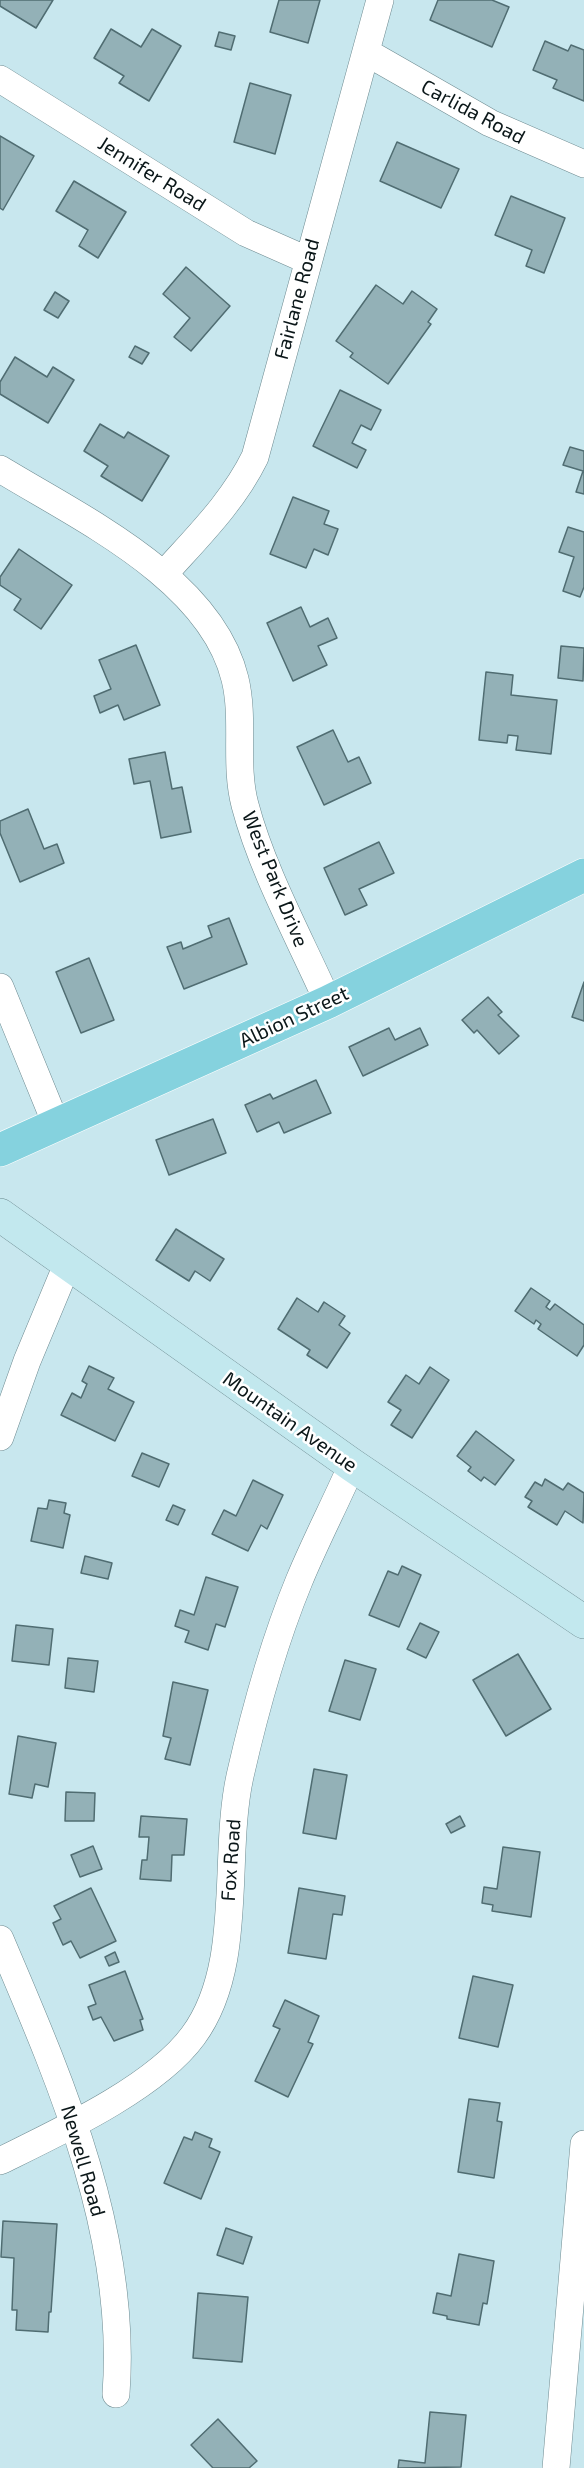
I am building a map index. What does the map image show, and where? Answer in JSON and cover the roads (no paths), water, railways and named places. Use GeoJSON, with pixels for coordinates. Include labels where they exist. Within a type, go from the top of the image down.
{"type":"FeatureCollection","features":[{"type":"Feature","properties":{"kind":"main road","name":"Albion Street"},"geometry":{"type":"LineString","coordinates":[[0,1150],[328,1002],[584,875]]}},
{"type":"Feature","properties":{"kind":"main road","name":"Mountain Avenue"},"geometry":{"type":"LineString","coordinates":[[0,1215],[352,1465],[584,1622]]}},
{"type":"Feature","properties":{"kind":"street","name":"Fairlane Road"},"geometry":{"type":"LineString","coordinates":[[165,573],[237,490],[255,457],[307,260],[380,0]]}},
{"type":"Feature","properties":{"kind":"street","name":"Carlida Road"},"geometry":{"type":"LineString","coordinates":[[366,51],[490,123],[584,164]]}},
{"type":"Feature","properties":{"kind":"street","name":"Jennifer Road"},"geometry":{"type":"LineString","coordinates":[[0,79],[246,232],[307,260]]}},
{"type":"Feature","properties":{"kind":"street","name":"West Park Drive"},"geometry":{"type":"LineString","coordinates":[[0,469],[136,552],[165,573],[211,628],[234,676],[241,719],[244,802],[257,844],[328,1002]]}},
{"type":"Feature","properties":{"kind":"street"},"geometry":{"type":"LineString","coordinates":[[0,987],[56,1124]]}},
{"type":"Feature","properties":{"kind":"street"},"geometry":{"type":"LineString","coordinates":[[0,1437],[27,1361],[68,1265]]}},
{"type":"Feature","properties":{"kind":"street","name":"Fox Road"},"geometry":{"type":"LineString","coordinates":[[0,2161],[75,2124],[159,2070],[192,2038],[207,2015],[220,1975],[225,1946],[235,1807],[256,1710],[272,1655],[300,1580],[352,1465]]}},
{"type":"Feature","properties":{"kind":"street","name":"Newell Road"},"geometry":{"type":"LineString","coordinates":[[0,1939],[75,2124],[110,2263],[119,2338],[116,2394]]}},
{"type":"Feature","properties":{"kind":"street"},"geometry":{"type":"LineString","coordinates":[[556,2468],[584,2144]]}}]}
